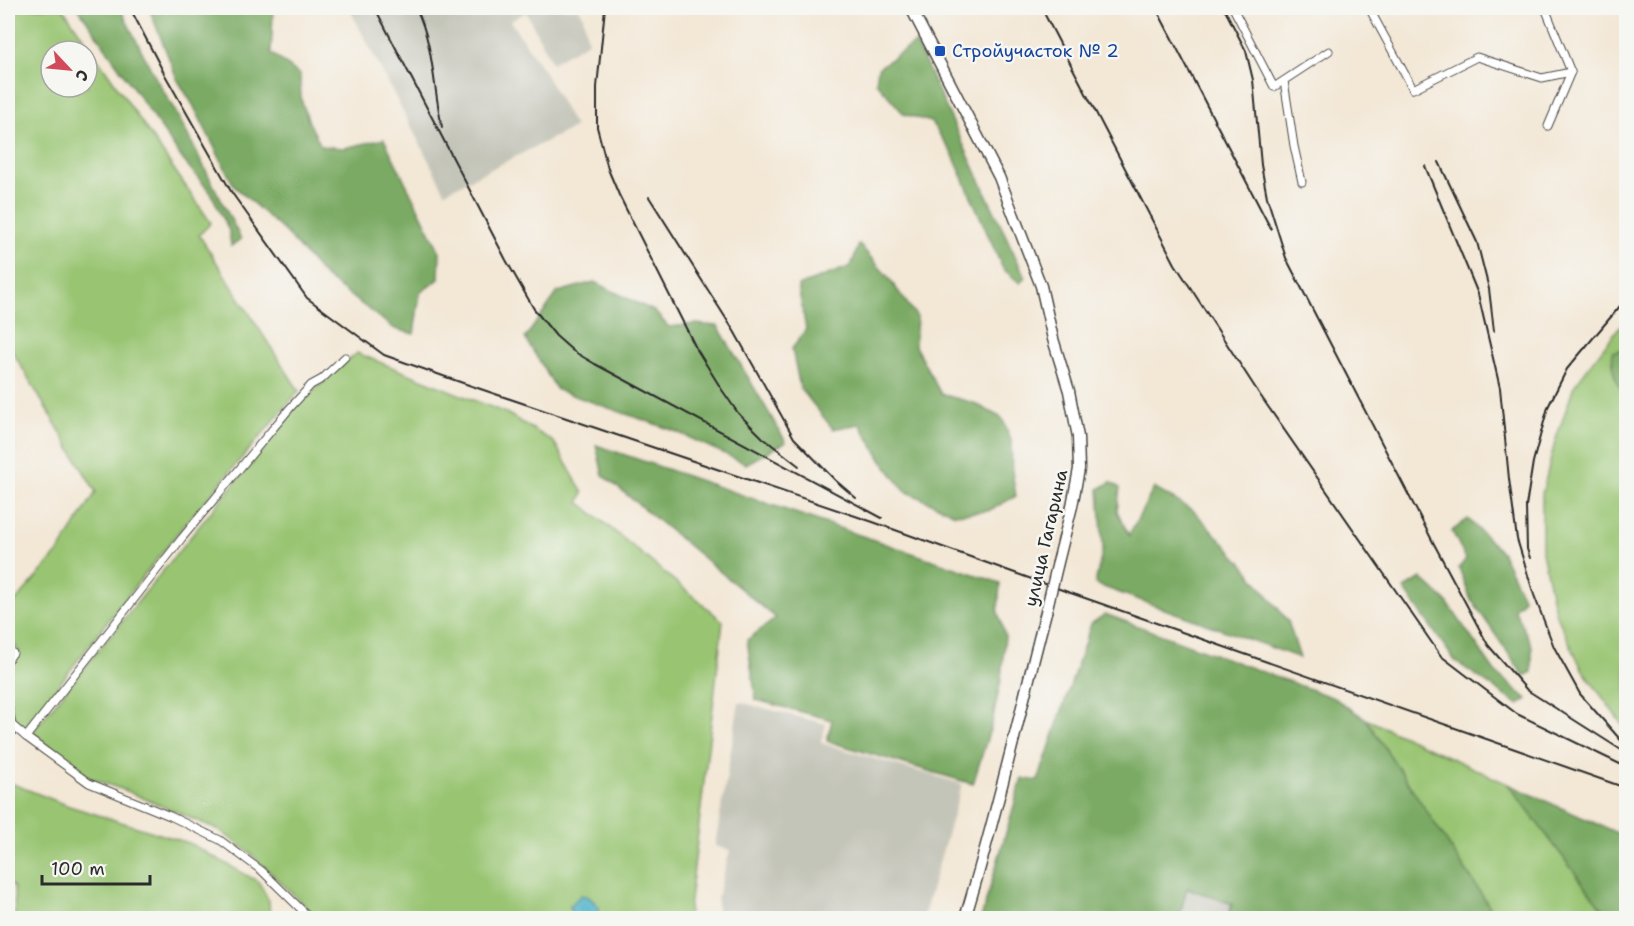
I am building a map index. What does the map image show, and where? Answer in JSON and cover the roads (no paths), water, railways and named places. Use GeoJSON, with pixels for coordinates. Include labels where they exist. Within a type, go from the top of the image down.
{"type":"FeatureCollection","features":[{"type":"Feature","properties":{"kind":"main road","name":"улица Гагарина"},"geometry":{"type":"LineString","coordinates":[[911,8],[999,177],[1041,286],[1053,339],[1069,391],[1078,437],[1079,469],[1072,506],[998,804],[965,918]]}},
{"type":"Feature","properties":{"kind":"street"},"geometry":{"type":"LineString","coordinates":[[1233,8],[1274,87],[1329,51]]}},
{"type":"Feature","properties":{"kind":"street"},"geometry":{"type":"LineString","coordinates":[[1369,8],[1413,89],[1477,57],[1542,78],[1571,72]]}},
{"type":"Feature","properties":{"kind":"street"},"geometry":{"type":"LineString","coordinates":[[1545,8],[1571,72],[1548,126]]}},
{"type":"Feature","properties":{"kind":"street"},"geometry":{"type":"LineString","coordinates":[[1284,81],[1302,182]]}},
{"type":"Feature","properties":{"kind":"street"},"geometry":{"type":"LineString","coordinates":[[26,736],[182,537],[290,408],[311,385],[322,379],[345,357]]}},
{"type":"Feature","properties":{"kind":"street"},"geometry":{"type":"LineString","coordinates":[[8,660],[13,653]]}},
{"type":"Feature","properties":{"kind":"street"},"geometry":{"type":"LineString","coordinates":[[8,706],[12,725],[89,783],[171,816],[220,840],[262,871],[310,918]]}},
{"type":"Feature","properties":{"kind":"water"},"geometry":{"type":"Polygon","coordinates":[[[581,895],[589,897],[599,907],[599,913],[595,918],[572,918],[570,906],[581,895]]]}},
{"type":"Feature","properties":{"kind":"railway"},"geometry":{"type":"LineString","coordinates":[[130,8],[232,193],[307,298],[384,355],[873,522],[1626,788]]}},
{"type":"Feature","properties":{"kind":"railway"},"geometry":{"type":"LineString","coordinates":[[375,8],[506,260],[534,309],[556,336],[573,351],[595,364],[882,518]]}},
{"type":"Feature","properties":{"kind":"railway"},"geometry":{"type":"LineString","coordinates":[[416,8],[430,51],[442,127]]}},
{"type":"Feature","properties":{"kind":"railway"},"geometry":{"type":"LineString","coordinates":[[605,8],[597,87],[597,127],[608,169],[619,195],[696,348],[722,390],[738,413],[763,438],[799,466]]}},
{"type":"Feature","properties":{"kind":"railway"},"geometry":{"type":"LineString","coordinates":[[1156,8],[1271,229]]}},
{"type":"Feature","properties":{"kind":"railway"},"geometry":{"type":"LineString","coordinates":[[1224,8],[1246,51],[1253,80],[1261,165],[1267,197],[1286,258],[1488,645],[1527,690],[1626,753]]}},
{"type":"Feature","properties":{"kind":"railway"},"geometry":{"type":"LineString","coordinates":[[1045,15],[1175,264],[1260,395],[1441,656],[1517,714],[1626,767]]}},
{"type":"Feature","properties":{"kind":"railway"},"geometry":{"type":"LineString","coordinates":[[1439,162],[1477,242],[1489,289],[1494,331]]}},
{"type":"Feature","properties":{"kind":"railway"},"geometry":{"type":"LineString","coordinates":[[1425,166],[1478,294],[1500,388],[1517,539],[1534,595],[1554,647],[1580,694],[1626,746]]}},
{"type":"Feature","properties":{"kind":"railway"},"geometry":{"type":"LineString","coordinates":[[649,197],[734,331],[794,438],[856,498]]}},
{"type":"Feature","properties":{"kind":"railway"},"geometry":{"type":"LineString","coordinates":[[1530,558],[1527,549],[1526,506],[1533,462],[1548,407],[1567,369],[1626,299]]}},
{"type":"Feature","properties":{"kind":"place","name":"Стройучасток № 2"},"geometry":{"type":"Point","coordinates":[940,51]}}]}
